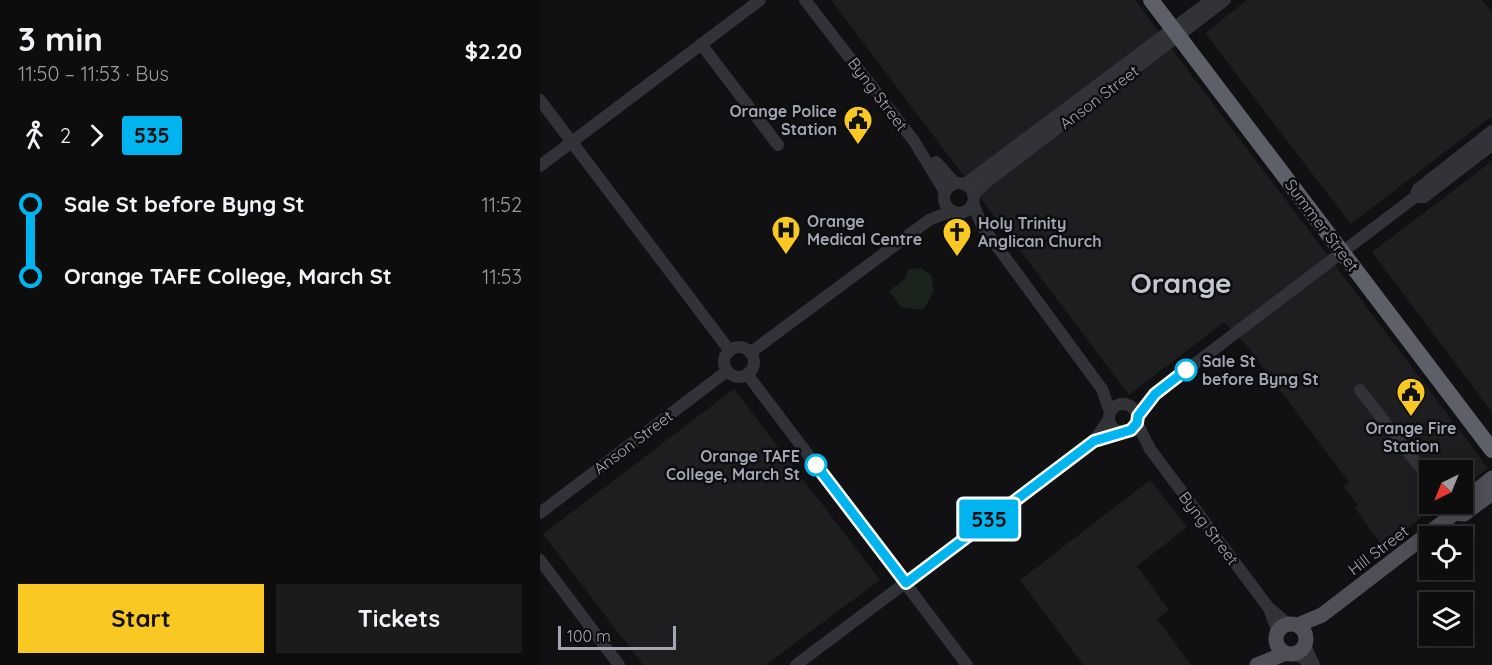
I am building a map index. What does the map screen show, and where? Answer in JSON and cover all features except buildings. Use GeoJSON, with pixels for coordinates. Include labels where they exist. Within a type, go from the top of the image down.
{"type":"FeatureCollection","features":[{"type":"Feature","properties":{"kind":"highway","name":"Summer Street"},"geometry":{"type":"LineString","coordinates":[[1151,0],[1179,29],[1492,434]]}},
{"type":"Feature","properties":{"kind":"highway","name":"Summer Street"},"geometry":{"type":"LineString","coordinates":[[1163,0],[1179,29]]}},
{"type":"Feature","properties":{"kind":"highway","name":"Summer Street"},"geometry":{"type":"LineString","coordinates":[[1347,249],[1492,450]]}},
{"type":"Feature","properties":{"kind":"main road","name":"Hill Street"},"geometry":{"type":"LineString","coordinates":[[1473,493],[1492,478]]}},
{"type":"Feature","properties":{"kind":"main road","name":"Hill Street"},"geometry":{"type":"LineString","coordinates":[[1473,507],[1492,493]]}},
{"type":"Feature","properties":{"kind":"main road","name":"Hill Street"},"geometry":{"type":"LineString","coordinates":[[1292,639],[1446,514]]}},
{"type":"Feature","properties":{"kind":"main road"},"geometry":{"type":"LineString","coordinates":[[1260,663],[1292,639]]}},
{"type":"Feature","properties":{"kind":"street"},"geometry":{"type":"LineString","coordinates":[[540,166],[760,0]]}},
{"type":"Feature","properties":{"kind":"street","name":"Byng Street"},"geometry":{"type":"LineString","coordinates":[[804,0],[914,141],[954,197],[981,226],[1102,390],[1112,427],[1149,449]]}},
{"type":"Feature","properties":{"kind":"street","name":"Byng Street"},"geometry":{"type":"LineString","coordinates":[[815,0],[954,197],[973,199],[981,226]]}},
{"type":"Feature","properties":{"kind":"street","name":"Anson Street"},"geometry":{"type":"LineString","coordinates":[[954,197],[968,209],[988,181],[1179,29],[1211,0]]}},
{"type":"Feature","properties":{"kind":"street","name":"Anson Street"},"geometry":{"type":"LineString","coordinates":[[750,353],[1179,29],[1225,0]]}},
{"type":"Feature","properties":{"kind":"street"},"geometry":{"type":"LineString","coordinates":[[701,44],[778,145]]}},
{"type":"Feature","properties":{"kind":"street"},"geometry":{"type":"LineString","coordinates":[[540,100],[730,351]]}},
{"type":"Feature","properties":{"kind":"street"},"geometry":{"type":"LineString","coordinates":[[1415,197],[1418,189],[1492,131]]}},
{"type":"Feature","properties":{"kind":"street"},"geometry":{"type":"LineString","coordinates":[[796,665],[1094,441],[1123,432],[1137,420],[1155,394],[1415,197],[1424,196],[1492,145]]}},
{"type":"Feature","properties":{"kind":"street"},"geometry":{"type":"LineString","coordinates":[[738,348],[750,353],[753,367],[747,374],[734,376],[727,371],[725,358],[730,351],[738,348]]}},
{"type":"Feature","properties":{"kind":"street","name":"Anson Street"},"geometry":{"type":"LineString","coordinates":[[540,513],[727,371]]}},
{"type":"Feature","properties":{"kind":"street"},"geometry":{"type":"LineString","coordinates":[[747,374],[968,665]]}},
{"type":"Feature","properties":{"kind":"street","name":"Byng Street"},"geometry":{"type":"LineString","coordinates":[[1102,390],[1124,404],[1137,420],[1149,449],[1313,665]]}},
{"type":"Feature","properties":{"kind":"street"},"geometry":{"type":"LineString","coordinates":[[1360,390],[1419,466]]}},
{"type":"Feature","properties":{"kind":"street"},"geometry":{"type":"LineString","coordinates":[[1094,441],[1110,416],[1124,404],[1155,394]]}},
{"type":"Feature","properties":{"kind":"street"},"geometry":{"type":"LineString","coordinates":[[540,560],[619,665]]}},
{"type":"Feature","properties":{"kind":"shaded area"},"geometry":{"type":"Polygon","coordinates":[[[831,0],[1135,0],[1488,468],[1473,479],[1473,460],[1419,460],[1419,514],[1427,514],[1383,547],[1355,508],[1358,505],[1344,487],[1349,482],[1248,347],[1224,322],[1129,395],[831,0]]]}},
{"type":"Feature","properties":{"kind":"shaded area"},"geometry":{"type":"Polygon","coordinates":[[[1247,0],[1482,0],[1492,12],[1492,116],[1352,223],[1349,222],[1205,33],[1247,0]]]}},
{"type":"Feature","properties":{"kind":"shaded area"},"geometry":{"type":"Polygon","coordinates":[[[1492,161],[1492,412],[1372,252],[1492,161]]]}},
{"type":"Feature","properties":{"kind":"shaded area"},"geometry":{"type":"Polygon","coordinates":[[[921,268],[931,275],[934,291],[923,310],[901,307],[889,291],[906,278],[907,270],[921,268]]]}},
{"type":"Feature","properties":{"kind":"shaded area"},"geometry":{"type":"Polygon","coordinates":[[[734,389],[880,580],[766,665],[643,665],[543,534],[734,389]]]}},
{"type":"Feature","properties":{"kind":"shaded area"},"geometry":{"type":"Polygon","coordinates":[[[1150,480],[1187,527],[1137,566],[1169,610],[1157,619],[1191,665],[1083,665],[1020,580],[1150,480]]]}},
{"type":"Feature","properties":{"kind":"bus line","name":"535"},"geometry":{"type":"LineString","coordinates":[[816,465],[906,583],[1094,441],[1131,430],[1137,423],[1138,416],[1155,394],[1186,370]]}},
{"type":"Feature","properties":{"kind":"place","name":"Orange Police Station"},"geometry":{"type":"Point","coordinates":[858,146]}},
{"type":"Feature","properties":{"kind":"place","name":"Orange Medical Centre"},"geometry":{"type":"Point","coordinates":[786,256]}},
{"type":"Feature","properties":{"kind":"place","name":"Holy Trinity Anglican Church"},"geometry":{"type":"Point","coordinates":[957,258]}},
{"type":"Feature","properties":{"kind":"place","name":"Sale St before Byng St"},"geometry":{"type":"Point","coordinates":[1186,370]}},
{"type":"Feature","properties":{"kind":"place","name":"Orange Fire Station"},"geometry":{"type":"Point","coordinates":[1411,418]}},
{"type":"Feature","properties":{"kind":"place","name":"Orange TAFE College, March St"},"geometry":{"type":"Point","coordinates":[816,465]}},
{"type":"Feature","properties":{"kind":"district","name":"Orange"},"geometry":{"type":"Point","coordinates":[1181,282]}}]}
